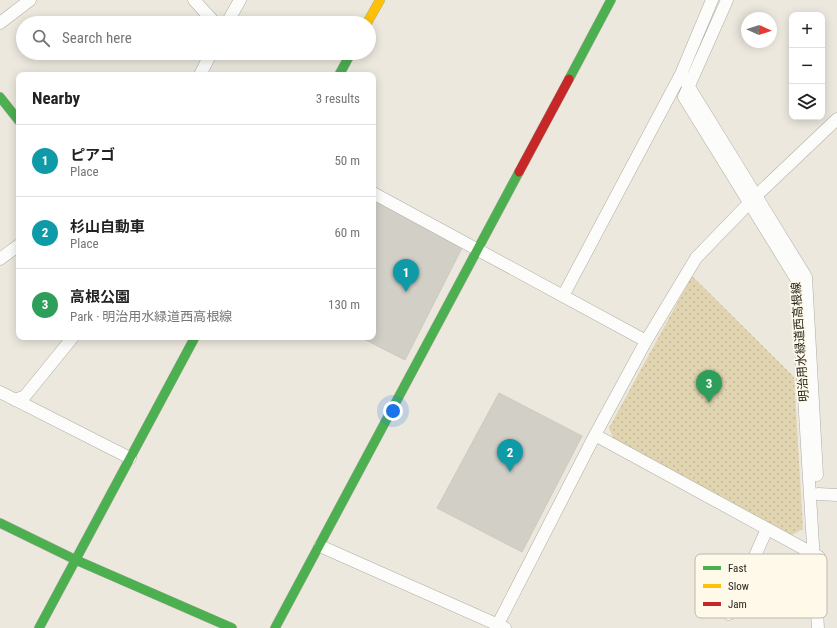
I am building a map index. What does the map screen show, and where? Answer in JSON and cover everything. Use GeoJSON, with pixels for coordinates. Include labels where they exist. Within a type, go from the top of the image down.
{"type":"FeatureCollection","features":[{"type":"Feature","properties":{"kind":"street"},"geometry":{"type":"LineString","coordinates":[[0,23],[30,0]]}},
{"type":"Feature","properties":{"kind":"street"},"geometry":{"type":"LineString","coordinates":[[194,0],[209,16]]}},
{"type":"Feature","properties":{"kind":"street"},"geometry":{"type":"LineString","coordinates":[[231,16],[240,0]]}},
{"type":"Feature","properties":{"kind":"street"},"geometry":{"type":"LineString","coordinates":[[371,16],[380,0]]}},
{"type":"Feature","properties":{"kind":"street"},"geometry":{"type":"LineString","coordinates":[[275,628],[477,249],[612,0]]}},
{"type":"Feature","properties":{"kind":"street"},"geometry":{"type":"LineString","coordinates":[[563,296],[681,74],[712,0]]}},
{"type":"Feature","properties":{"kind":"street"},"geometry":{"type":"LineString","coordinates":[[689,87],[727,0]]}},
{"type":"Feature","properties":{"kind":"street"},"geometry":{"type":"LineString","coordinates":[[202,72],[208,60]]}},
{"type":"Feature","properties":{"kind":"street"},"geometry":{"type":"LineString","coordinates":[[342,72],[348,60]]}},
{"type":"Feature","properties":{"kind":"street"},"geometry":{"type":"LineString","coordinates":[[681,74],[753,200],[806,277],[818,494],[817,554]]}},
{"type":"Feature","properties":{"kind":"street"},"geometry":{"type":"LineString","coordinates":[[0,96],[16,117]]}},
{"type":"Feature","properties":{"kind":"street"},"geometry":{"type":"LineString","coordinates":[[320,546],[500,627],[595,435],[646,341],[696,258],[753,200],[837,119]]}},
{"type":"Feature","properties":{"kind":"street"},"geometry":{"type":"LineString","coordinates":[[376,195],[646,341]]}},
{"type":"Feature","properties":{"kind":"street","name":"明治用水緑道西高根線"},"geometry":{"type":"LineString","coordinates":[[753,200],[797,280],[817,554]]}},
{"type":"Feature","properties":{"kind":"street"},"geometry":{"type":"LineString","coordinates":[[0,259],[16,247]]}},
{"type":"Feature","properties":{"kind":"street"},"geometry":{"type":"LineString","coordinates":[[15,400],[25,396],[71,340]]}},
{"type":"Feature","properties":{"kind":"street"},"geometry":{"type":"LineString","coordinates":[[39,628],[130,458],[189,340]]}},
{"type":"Feature","properties":{"kind":"street"},"geometry":{"type":"LineString","coordinates":[[0,392],[130,458]]}},
{"type":"Feature","properties":{"kind":"street"},"geometry":{"type":"LineString","coordinates":[[595,435],[812,554]]}},
{"type":"Feature","properties":{"kind":"street"},"geometry":{"type":"LineString","coordinates":[[818,494],[837,495]]}},
{"type":"Feature","properties":{"kind":"street"},"geometry":{"type":"LineString","coordinates":[[0,523],[76,560],[232,628]]}},
{"type":"Feature","properties":{"kind":"street"},"geometry":{"type":"LineString","coordinates":[[756,554],[767,529]]}},
{"type":"Feature","properties":{"kind":"street","name":"明治用水緑道西高根線"},"geometry":{"type":"LineString","coordinates":[[818,618],[818,628]]}},
{"type":"Feature","properties":{"kind":"street"},"geometry":{"type":"LineString","coordinates":[[824,618],[825,628]]}},
{"type":"Feature","properties":{"kind":"shaded area"},"geometry":{"type":"Polygon","coordinates":[[[692,276],[794,377],[803,529],[792,535],[613,438],[609,428],[692,276]]]}},
{"type":"Feature","properties":{"kind":"building"},"geometry":{"type":"Polygon","coordinates":[[[376,196],[462,248],[405,360],[366,340],[376,340],[376,196]]]}},
{"type":"Feature","properties":{"kind":"building"},"geometry":{"type":"Polygon","coordinates":[[[499,393],[582,436],[522,552],[437,508],[499,393]]]}},
{"type":"Feature","properties":{"kind":"traffic: fast"},"geometry":{"type":"LineString","coordinates":[[569,79],[611,0]]}},
{"type":"Feature","properties":{"kind":"traffic: fast"},"geometry":{"type":"LineString","coordinates":[[341,72],[347,60]]}},
{"type":"Feature","properties":{"kind":"traffic: fast"},"geometry":{"type":"LineString","coordinates":[[0,97],[16,117]]}},
{"type":"Feature","properties":{"kind":"traffic: fast"},"geometry":{"type":"LineString","coordinates":[[275,628],[519,172]]}},
{"type":"Feature","properties":{"kind":"traffic: fast"},"geometry":{"type":"LineString","coordinates":[[39,628],[193,340]]}},
{"type":"Feature","properties":{"kind":"traffic: fast"},"geometry":{"type":"LineString","coordinates":[[0,523],[76,560],[232,628]]}},
{"type":"Feature","properties":{"kind":"traffic: slow"},"geometry":{"type":"LineString","coordinates":[[371,16],[380,0]]}},
{"type":"Feature","properties":{"kind":"traffic: jam"},"geometry":{"type":"LineString","coordinates":[[519,172],[569,79]]}},
{"type":"Feature","properties":{"kind":"place","name":"ピアゴ"},"geometry":{"type":"Point","coordinates":[406,292]}},
{"type":"Feature","properties":{"kind":"place","name":"高根公園"},"geometry":{"type":"Point","coordinates":[709,403]}},
{"type":"Feature","properties":{"kind":"place","name":"杉山自動車"},"geometry":{"type":"Point","coordinates":[510,472]}}]}
